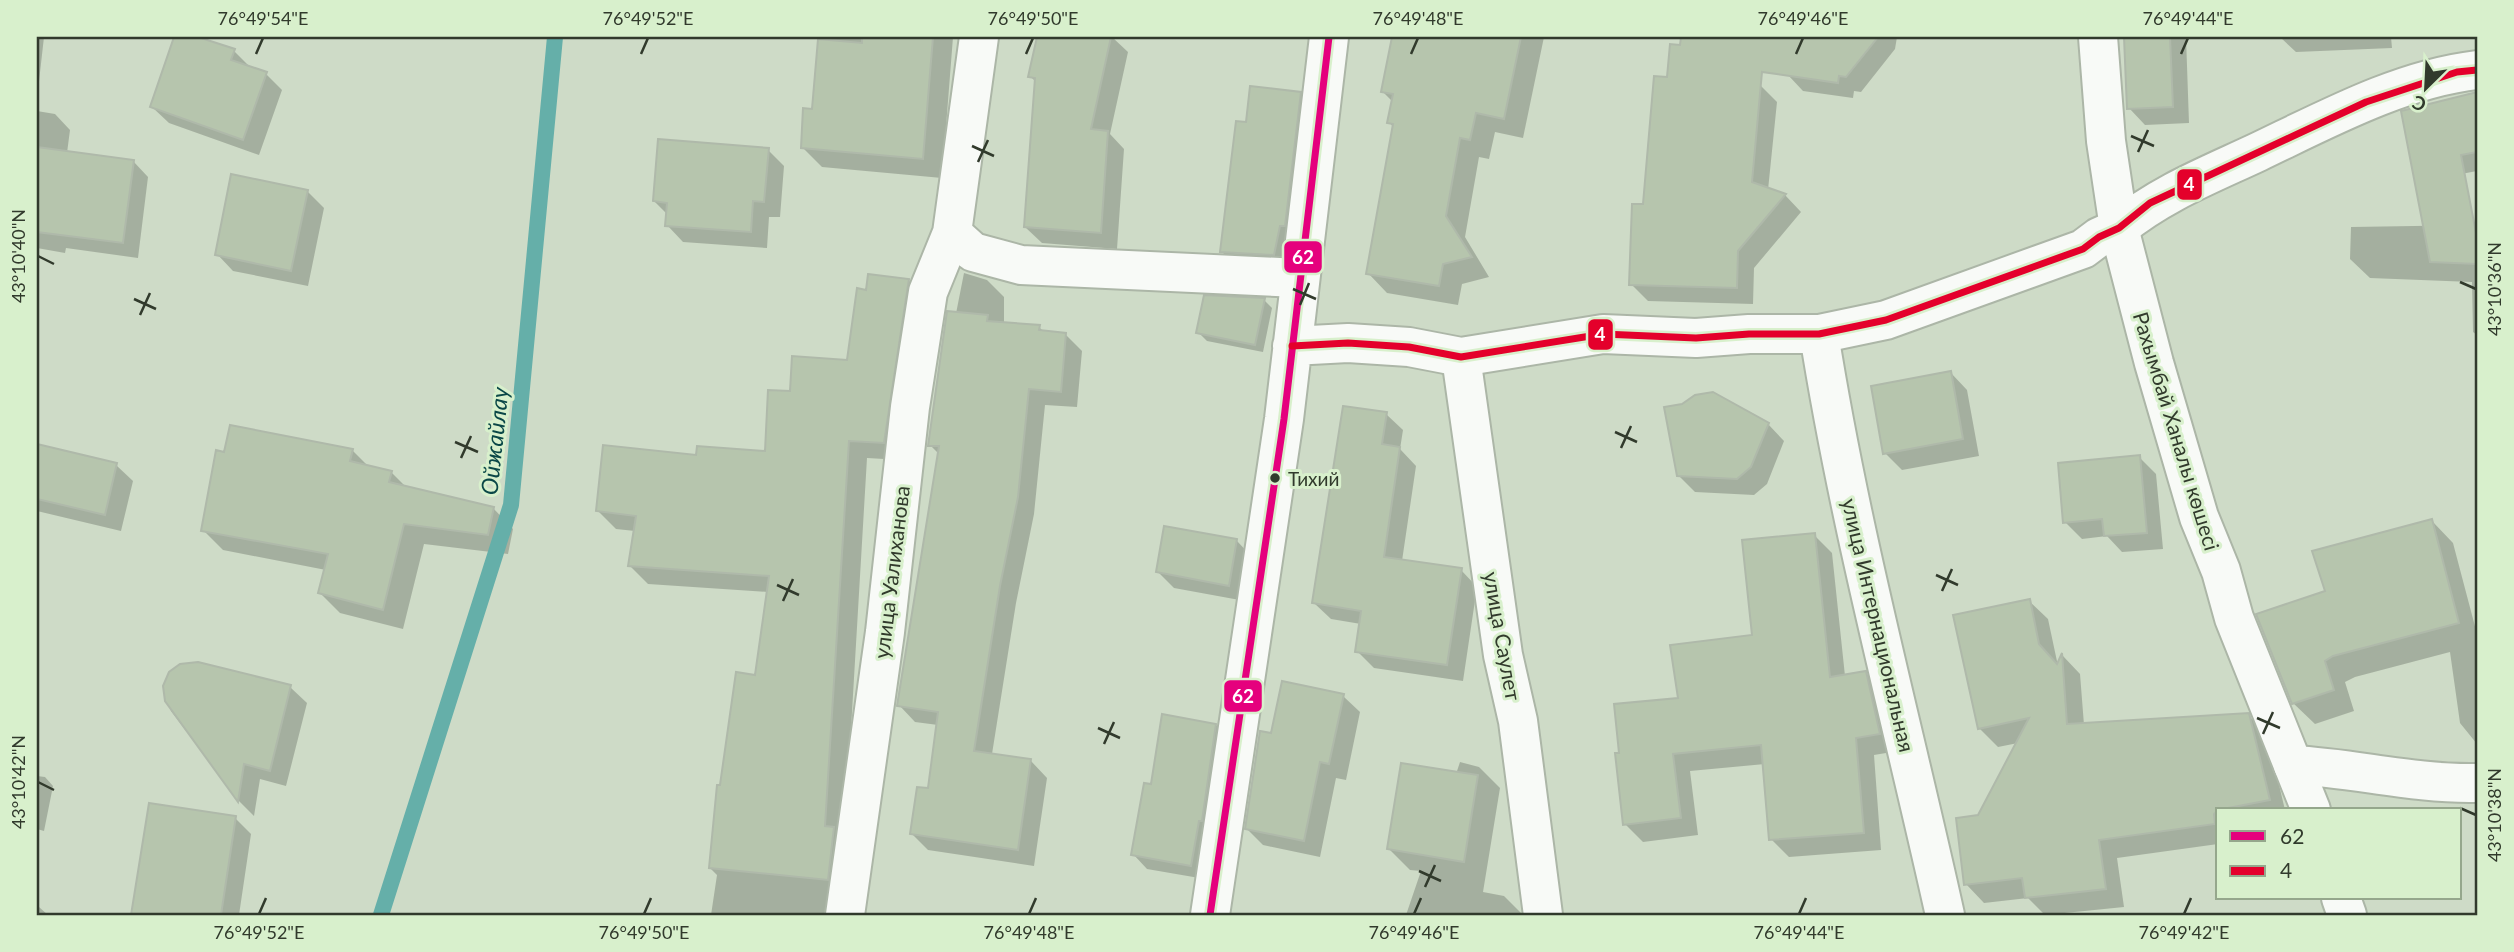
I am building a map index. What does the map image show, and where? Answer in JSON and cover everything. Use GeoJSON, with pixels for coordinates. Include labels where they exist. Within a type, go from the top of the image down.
{"type":"FeatureCollection","features":[{"type":"Feature","properties":{"kind":"street","name":"улица Уалиханова"},"geometry":{"type":"LineString","coordinates":[[845,915],[860,820],[916,369],[928,292],[952,233],[979,37]]}},
{"type":"Feature","properties":{"kind":"street"},"geometry":{"type":"LineString","coordinates":[[1210,915],[1292,346],[1329,37]]}},
{"type":"Feature","properties":{"kind":"street","name":"Рахымбай Ханалы көшесі"},"geometry":{"type":"LineString","coordinates":[[2098,37],[2106,141],[2119,228],[2143,323],[2199,517],[2221,571],[2234,618],[2310,808]]}},
{"type":"Feature","properties":{"kind":"street"},"geometry":{"type":"LineString","coordinates":[[1292,346],[1348,343],[1397,346],[1461,357],[1603,334],[1696,338],[1749,334],[1819,334],[1886,320],[2082,249],[2119,228],[2150,203],[2367,102],[2457,72],[2477,70]]}},
{"type":"Feature","properties":{"kind":"street"},"geometry":{"type":"LineString","coordinates":[[952,233],[973,252],[1021,265],[1299,278]]}},
{"type":"Feature","properties":{"kind":"street","name":"улица Интернациональная"},"geometry":{"type":"LineString","coordinates":[[1819,334],[1833,423],[1875,624],[1945,915]]}},
{"type":"Feature","properties":{"kind":"street","name":"улица Саулет"},"geometry":{"type":"LineString","coordinates":[[1461,357],[1503,655],[1518,721],[1543,915]]}},
{"type":"Feature","properties":{"kind":"street"},"geometry":{"type":"LineString","coordinates":[[2293,765],[2338,767],[2441,783],[2475,783]]}},
{"type":"Feature","properties":{"kind":"building"},"geometry":{"type":"Polygon","coordinates":[[[174,37],[198,37],[235,49],[231,60],[267,72],[243,140],[150,107],[174,37]]]}},
{"type":"Feature","properties":{"kind":"building"},"geometry":{"type":"Polygon","coordinates":[[[862,37],[933,37],[923,159],[801,148],[803,108],[812,109],[818,39],[862,43],[862,37]]]}},
{"type":"Feature","properties":{"kind":"building"},"geometry":{"type":"Polygon","coordinates":[[[1037,37],[1111,37],[1091,129],[1108,131],[1101,233],[1024,227],[1035,78],[1028,77],[1037,37]]]}},
{"type":"Feature","properties":{"kind":"building"},"geometry":{"type":"Polygon","coordinates":[[[1392,37],[1521,37],[1504,119],[1476,113],[1470,140],[1460,138],[1446,216],[1472,257],[1443,264],[1439,286],[1366,274],[1393,124],[1387,123],[1393,94],[1381,92],[1392,37]]]}},
{"type":"Feature","properties":{"kind":"building"},"geometry":{"type":"Polygon","coordinates":[[[1681,37],[1878,37],[1846,77],[1839,76],[1838,83],[1762,72],[1752,182],[1786,194],[1738,251],[1737,288],[1629,285],[1632,204],[1643,204],[1654,76],[1667,77],[1670,44],[1680,45],[1681,37]]]}},
{"type":"Feature","properties":{"kind":"building"},"geometry":{"type":"Polygon","coordinates":[[[2124,37],[2170,37],[2173,107],[2127,109],[2124,37]]]}},
{"type":"Feature","properties":{"kind":"building"},"geometry":{"type":"Polygon","coordinates":[[[1250,86],[1301,92],[1285,226],[1280,226],[1274,255],[1220,252],[1236,121],[1246,122],[1250,86]]]}},
{"type":"Feature","properties":{"kind":"building"},"geometry":{"type":"Polygon","coordinates":[[[2477,92],[2477,152],[2461,155],[2477,238],[2477,264],[2430,262],[2401,111],[2477,92]]]}},
{"type":"Feature","properties":{"kind":"building"},"geometry":{"type":"Polygon","coordinates":[[[658,139],[769,148],[764,202],[753,201],[751,232],[665,226],[667,203],[653,201],[658,139]]]}},
{"type":"Feature","properties":{"kind":"building"},"geometry":{"type":"Polygon","coordinates":[[[37,147],[134,160],[123,243],[37,232],[37,147]]]}},
{"type":"Feature","properties":{"kind":"building"},"geometry":{"type":"Polygon","coordinates":[[[231,174],[308,190],[291,271],[215,255],[231,174]]]}},
{"type":"Feature","properties":{"kind":"building"},"geometry":{"type":"Polygon","coordinates":[[[868,274],[909,279],[884,443],[849,441],[825,826],[834,827],[828,880],[709,868],[717,785],[720,785],[736,672],[755,675],[769,576],[628,566],[636,516],[596,511],[603,445],[696,455],[697,446],[765,451],[768,390],[790,391],[792,356],[847,360],[857,288],[866,290],[868,274]]]}},
{"type":"Feature","properties":{"kind":"building"},"geometry":{"type":"Polygon","coordinates":[[[1204,295],[1265,298],[1255,345],[1196,333],[1204,295]]]}},
{"type":"Feature","properties":{"kind":"building"},"geometry":{"type":"Polygon","coordinates":[[[947,311],[988,315],[987,321],[1040,325],[1039,330],[1066,333],[1061,392],[1029,389],[1018,497],[1000,586],[974,751],[1031,759],[1018,850],[910,834],[917,787],[928,788],[938,712],[897,706],[939,446],[928,446],[947,311]]]}},
{"type":"Feature","properties":{"kind":"building"},"geometry":{"type":"Polygon","coordinates":[[[1951,371],[1963,439],[1883,454],[1871,386],[1951,371]]]}},
{"type":"Feature","properties":{"kind":"building"},"geometry":{"type":"Polygon","coordinates":[[[1713,392],[1769,423],[1751,467],[1737,479],[1677,476],[1664,407],[1682,404],[1695,395],[1713,392]]]}},
{"type":"Feature","properties":{"kind":"building"},"geometry":{"type":"Polygon","coordinates":[[[1343,406],[1387,412],[1382,444],[1400,447],[1384,557],[1462,568],[1447,665],[1355,652],[1361,611],[1312,603],[1343,406]]]}},
{"type":"Feature","properties":{"kind":"building"},"geometry":{"type":"Polygon","coordinates":[[[230,425],[353,449],[350,461],[392,471],[389,482],[494,507],[488,535],[404,524],[383,610],[318,593],[328,554],[201,531],[216,450],[224,452],[230,425]]]}},
{"type":"Feature","properties":{"kind":"building"},"geometry":{"type":"Polygon","coordinates":[[[37,444],[117,463],[105,515],[37,499],[37,444]]]}},
{"type":"Feature","properties":{"kind":"building"},"geometry":{"type":"Polygon","coordinates":[[[2140,455],[2147,533],[2104,536],[2102,519],[2063,523],[2058,463],[2140,455]]]}},
{"type":"Feature","properties":{"kind":"building"},"geometry":{"type":"Polygon","coordinates":[[[2432,519],[2459,623],[2333,656],[2325,661],[2334,690],[2292,704],[2256,614],[2325,591],[2312,551],[2432,519]]]}},
{"type":"Feature","properties":{"kind":"building"},"geometry":{"type":"Polygon","coordinates":[[[1164,526],[1237,539],[1229,586],[1156,572],[1164,526]]]}},
{"type":"Feature","properties":{"kind":"building"},"geometry":{"type":"Polygon","coordinates":[[[1815,533],[1830,677],[1866,671],[1880,734],[1856,738],[1864,833],[1769,840],[1761,745],[1673,754],[1681,818],[1623,825],[1615,753],[1619,753],[1614,704],[1678,698],[1670,645],[1752,635],[1742,540],[1815,533]]]}},
{"type":"Feature","properties":{"kind":"building"},"geometry":{"type":"Polygon","coordinates":[[[2030,599],[2039,644],[2057,664],[2062,653],[2067,724],[2249,713],[2270,800],[2216,808],[2215,824],[2099,840],[2106,889],[2025,898],[2022,878],[1964,885],[1956,818],[1978,815],[2029,718],[1978,729],[1953,615],[2030,599]]]}},
{"type":"Feature","properties":{"kind":"building"},"geometry":{"type":"Polygon","coordinates":[[[198,662],[291,685],[270,771],[244,764],[238,802],[165,701],[163,686],[169,672],[180,664],[198,662]]]}},
{"type":"Feature","properties":{"kind":"building"},"geometry":{"type":"Polygon","coordinates":[[[1282,681],[1344,694],[1329,764],[1320,762],[1304,841],[1245,829],[1260,731],[1271,733],[1282,681]]]}},
{"type":"Feature","properties":{"kind":"building"},"geometry":{"type":"Polygon","coordinates":[[[1162,714],[1216,724],[1202,821],[1199,821],[1191,866],[1131,855],[1144,783],[1151,784],[1162,714]]]}},
{"type":"Feature","properties":{"kind":"building"},"geometry":{"type":"Polygon","coordinates":[[[1401,763],[1478,775],[1464,862],[1387,849],[1401,763]]]}},
{"type":"Feature","properties":{"kind":"building"},"geometry":{"type":"Polygon","coordinates":[[[149,803],[236,816],[221,915],[131,915],[149,803]]]}},
{"type":"Feature","properties":{"kind":"waterway","name":"Ойжайлау"},"geometry":{"type":"LineString","coordinates":[[381,915],[511,505],[555,37]]}},
{"type":"Feature","properties":{"kind":"transit line","name":"62"},"geometry":{"type":"LineString","coordinates":[[1210,915],[1284,419],[1329,37]]}},
{"type":"Feature","properties":{"kind":"transit line","name":"4"},"geometry":{"type":"LineString","coordinates":[[1292,346],[1348,343],[1409,347],[1461,357],[1603,334],[1696,338],[1749,334],[1819,334],[1886,320],[2083,249],[2099,237],[2119,228],[2150,203],[2366,102],[2457,72],[2477,70]]}},
{"type":"Feature","properties":{"kind":"place","name":"Тихий"},"geometry":{"type":"Point","coordinates":[1275,478]}}]}
